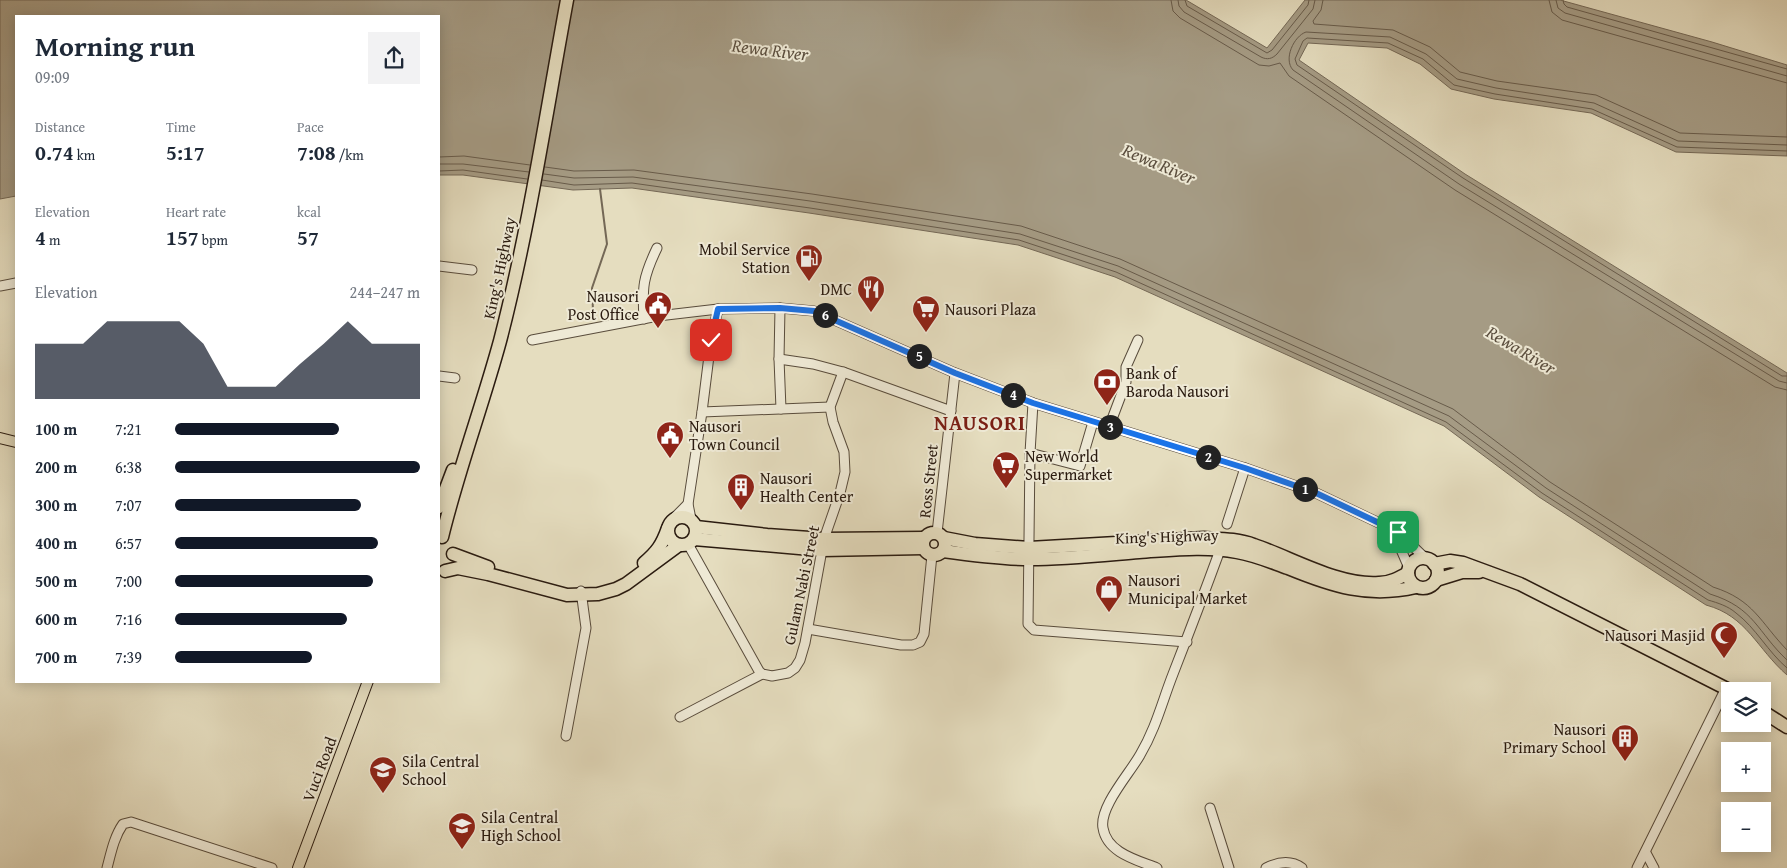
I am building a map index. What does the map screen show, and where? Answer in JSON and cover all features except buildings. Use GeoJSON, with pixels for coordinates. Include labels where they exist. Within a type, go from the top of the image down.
{"type":"FeatureCollection","features":[{"type":"Feature","properties":{"kind":"highway","name":"King's Highway"},"geometry":{"type":"LineString","coordinates":[[440,537],[499,342],[560,0]]}},
{"type":"Feature","properties":{"kind":"highway","name":"King's Highway"},"geometry":{"type":"LineString","coordinates":[[440,504],[465,437],[495,329],[521,224],[567,0]]}},
{"type":"Feature","properties":{"kind":"highway","name":"King's Highway"},"geometry":{"type":"LineString","coordinates":[[671,524],[682,516],[690,535],[767,535],[823,544],[975,544],[1029,554],[1201,548],[1249,554],[1358,591],[1394,591],[1416,587]]}},
{"type":"Feature","properties":{"kind":"highway"},"geometry":{"type":"LineString","coordinates":[[671,524],[670,539],[690,535]]}},
{"type":"Feature","properties":{"kind":"highway"},"geometry":{"type":"LineString","coordinates":[[442,572],[458,568],[567,595],[611,582],[644,562],[654,555],[662,544],[671,524]]}},
{"type":"Feature","properties":{"kind":"highway"},"geometry":{"type":"LineString","coordinates":[[453,554],[473,562],[549,584],[598,594],[616,589],[636,577],[690,535]]}},
{"type":"Feature","properties":{"kind":"highway"},"geometry":{"type":"LineString","coordinates":[[440,537],[450,544],[453,554],[451,563],[442,572]]}},
{"type":"Feature","properties":{"kind":"highway","name":"King's Highway"},"geometry":{"type":"LineString","coordinates":[[1029,554],[1204,538],[1252,544],[1353,581],[1378,583],[1394,580],[1409,570]]}},
{"type":"Feature","properties":{"kind":"highway"},"geometry":{"type":"LineString","coordinates":[[1486,572],[1462,572],[1436,580],[1429,587],[1423,588],[1416,587],[1410,581],[1409,570],[1413,562],[1419,559],[1450,561],[1463,563],[1520,584],[1721,687]]}},
{"type":"Feature","properties":{"kind":"highway"},"geometry":{"type":"LineString","coordinates":[[1430,561],[1438,572],[1436,580]]}},
{"type":"Feature","properties":{"kind":"highway"},"geometry":{"type":"LineString","coordinates":[[1771,717],[1787,727]]}},
{"type":"Feature","properties":{"kind":"main road"},"geometry":{"type":"LineString","coordinates":[[0,438],[15,442]]}},
{"type":"Feature","properties":{"kind":"main road","name":"Vuci Road"},"geometry":{"type":"LineString","coordinates":[[298,868],[367,683]]}},
{"type":"Feature","properties":{"kind":"street"},"geometry":{"type":"LineString","coordinates":[[644,319],[643,291],[645,276],[657,248]]}},
{"type":"Feature","properties":{"kind":"street"},"geometry":{"type":"LineString","coordinates":[[440,266],[472,270]]}},
{"type":"Feature","properties":{"kind":"street"},"geometry":{"type":"LineString","coordinates":[[0,286],[15,283]]}},
{"type":"Feature","properties":{"kind":"street"},"geometry":{"type":"LineString","coordinates":[[532,340],[644,319],[718,309],[780,308],[814,311],[955,373],[1033,403],[1245,468],[1316,493],[1398,532],[1430,561]]}},
{"type":"Feature","properties":{"kind":"street"},"geometry":{"type":"LineString","coordinates":[[780,308],[779,359],[781,409]]}},
{"type":"Feature","properties":{"kind":"street"},"geometry":{"type":"LineString","coordinates":[[680,717],[762,674],[690,535],[688,504],[711,340],[718,309]]}},
{"type":"Feature","properties":{"kind":"street"},"geometry":{"type":"LineString","coordinates":[[1109,427],[1126,382],[1126,367],[1138,340]]}},
{"type":"Feature","properties":{"kind":"street"},"geometry":{"type":"LineString","coordinates":[[779,359],[813,364],[842,372],[950,411]]}},
{"type":"Feature","properties":{"kind":"street"},"geometry":{"type":"LineString","coordinates":[[702,412],[830,407],[842,372]]}},
{"type":"Feature","properties":{"kind":"street","name":"Ross Street"},"geometry":{"type":"LineString","coordinates":[[808,630],[901,644],[912,645],[920,642],[924,634],[955,373]]}},
{"type":"Feature","properties":{"kind":"street"},"geometry":{"type":"LineString","coordinates":[[440,376],[454,378]]}},
{"type":"Feature","properties":{"kind":"street"},"geometry":{"type":"LineString","coordinates":[[1033,403],[1030,453],[1028,624],[1034,630],[1187,642]]}},
{"type":"Feature","properties":{"kind":"street","name":"Gulam Nabi Street"},"geometry":{"type":"LineString","coordinates":[[762,674],[772,676],[788,673],[795,668],[800,660],[808,630],[823,544],[845,472],[844,452],[833,422],[830,407]]}},
{"type":"Feature","properties":{"kind":"street"},"geometry":{"type":"LineString","coordinates":[[1030,453],[1080,466],[1093,422]]}},
{"type":"Feature","properties":{"kind":"street"},"geometry":{"type":"LineString","coordinates":[[1227,524],[1245,468]]}},
{"type":"Feature","properties":{"kind":"street"},"geometry":{"type":"LineString","coordinates":[[671,524],[688,504]]}},
{"type":"Feature","properties":{"kind":"street"},"geometry":{"type":"LineString","coordinates":[[1398,532],[1399,545],[1409,570]]}},
{"type":"Feature","properties":{"kind":"street"},"geometry":{"type":"LineString","coordinates":[[1158,868],[1120,853],[1105,837],[1102,822],[1112,798],[1153,732],[1220,550]]}},
{"type":"Feature","properties":{"kind":"street"},"geometry":{"type":"LineString","coordinates":[[566,736],[586,628],[581,592]]}},
{"type":"Feature","properties":{"kind":"street"},"geometry":{"type":"LineString","coordinates":[[1637,868],[1721,704]]}},
{"type":"Feature","properties":{"kind":"street"},"geometry":{"type":"LineString","coordinates":[[1210,808],[1229,868]]}},
{"type":"Feature","properties":{"kind":"street"},"geometry":{"type":"LineString","coordinates":[[107,868],[114,840],[123,824],[131,822],[272,868]]}},
{"type":"Feature","properties":{"kind":"street"},"geometry":{"type":"LineString","coordinates":[[1646,853],[1654,868]]}},
{"type":"Feature","properties":{"kind":"street"},"geometry":{"type":"LineString","coordinates":[[1266,868],[1286,862],[1297,864],[1302,868]]}},
{"type":"Feature","properties":{"kind":"water","name":"Rewa River"},"geometry":{"type":"Polygon","coordinates":[[[0,0],[1186,0],[1267,48],[1305,0],[1560,0],[1787,65],[1787,156],[1676,152],[1591,113],[1494,99],[1451,89],[1420,64],[1387,48],[1308,43],[1299,60],[1465,174],[1787,373],[1787,675],[1751,634],[1732,617],[1706,605],[1539,497],[1444,426],[1115,277],[1018,245],[809,213],[632,188],[573,190],[463,175],[440,175],[440,15],[15,15],[15,196],[0,199],[0,0]]]}},
{"type":"Feature","properties":{"kind":"waterway"},"geometry":{"type":"LineString","coordinates":[[593,311],[592,288],[607,244],[600,189]]}},
{"type":"Feature","properties":{"kind":"place","name":"Mobil Service Station"},"geometry":{"type":"Point","coordinates":[809,282]}},
{"type":"Feature","properties":{"kind":"place","name":"DMC"},"geometry":{"type":"Point","coordinates":[871,313]}},
{"type":"Feature","properties":{"kind":"place","name":"Nausori Post Office"},"geometry":{"type":"Point","coordinates":[658,329]}},
{"type":"Feature","properties":{"kind":"place","name":"Nausori Plaza"},"geometry":{"type":"Point","coordinates":[926,333]}},
{"type":"Feature","properties":{"kind":"place","name":"Bank of Baroda Nausori"},"geometry":{"type":"Point","coordinates":[1107,406]}},
{"type":"Feature","properties":{"kind":"place","name":"Nausori Town Council"},"geometry":{"type":"Point","coordinates":[670,459]}},
{"type":"Feature","properties":{"kind":"place","name":"New World Supermarket"},"geometry":{"type":"Point","coordinates":[1006,489]}},
{"type":"Feature","properties":{"kind":"place","name":"Nausori Health Center"},"geometry":{"type":"Point","coordinates":[741,511]}},
{"type":"Feature","properties":{"kind":"place","name":"Nausori Municipal Market"},"geometry":{"type":"Point","coordinates":[1109,613]}},
{"type":"Feature","properties":{"kind":"place","name":"Nausori Masjid"},"geometry":{"type":"Point","coordinates":[1724,659]}},
{"type":"Feature","properties":{"kind":"place","name":"Nausori Primary School"},"geometry":{"type":"Point","coordinates":[1625,762]}},
{"type":"Feature","properties":{"kind":"place","name":"Sila Central School"},"geometry":{"type":"Point","coordinates":[383,794]}},
{"type":"Feature","properties":{"kind":"place","name":"Sila Central High School"},"geometry":{"type":"Point","coordinates":[462,850]}},
{"type":"Feature","properties":{"kind":"district","name":"NAUSORI"},"geometry":{"type":"Point","coordinates":[980,423]}},
{"type":"Feature","properties":{"kind":"route"},"geometry":{"type":"LineString","coordinates":[[711,340],[718,309],[780,308],[814,311],[955,373],[1033,403],[1245,468],[1316,493],[1398,532]]}}]}
